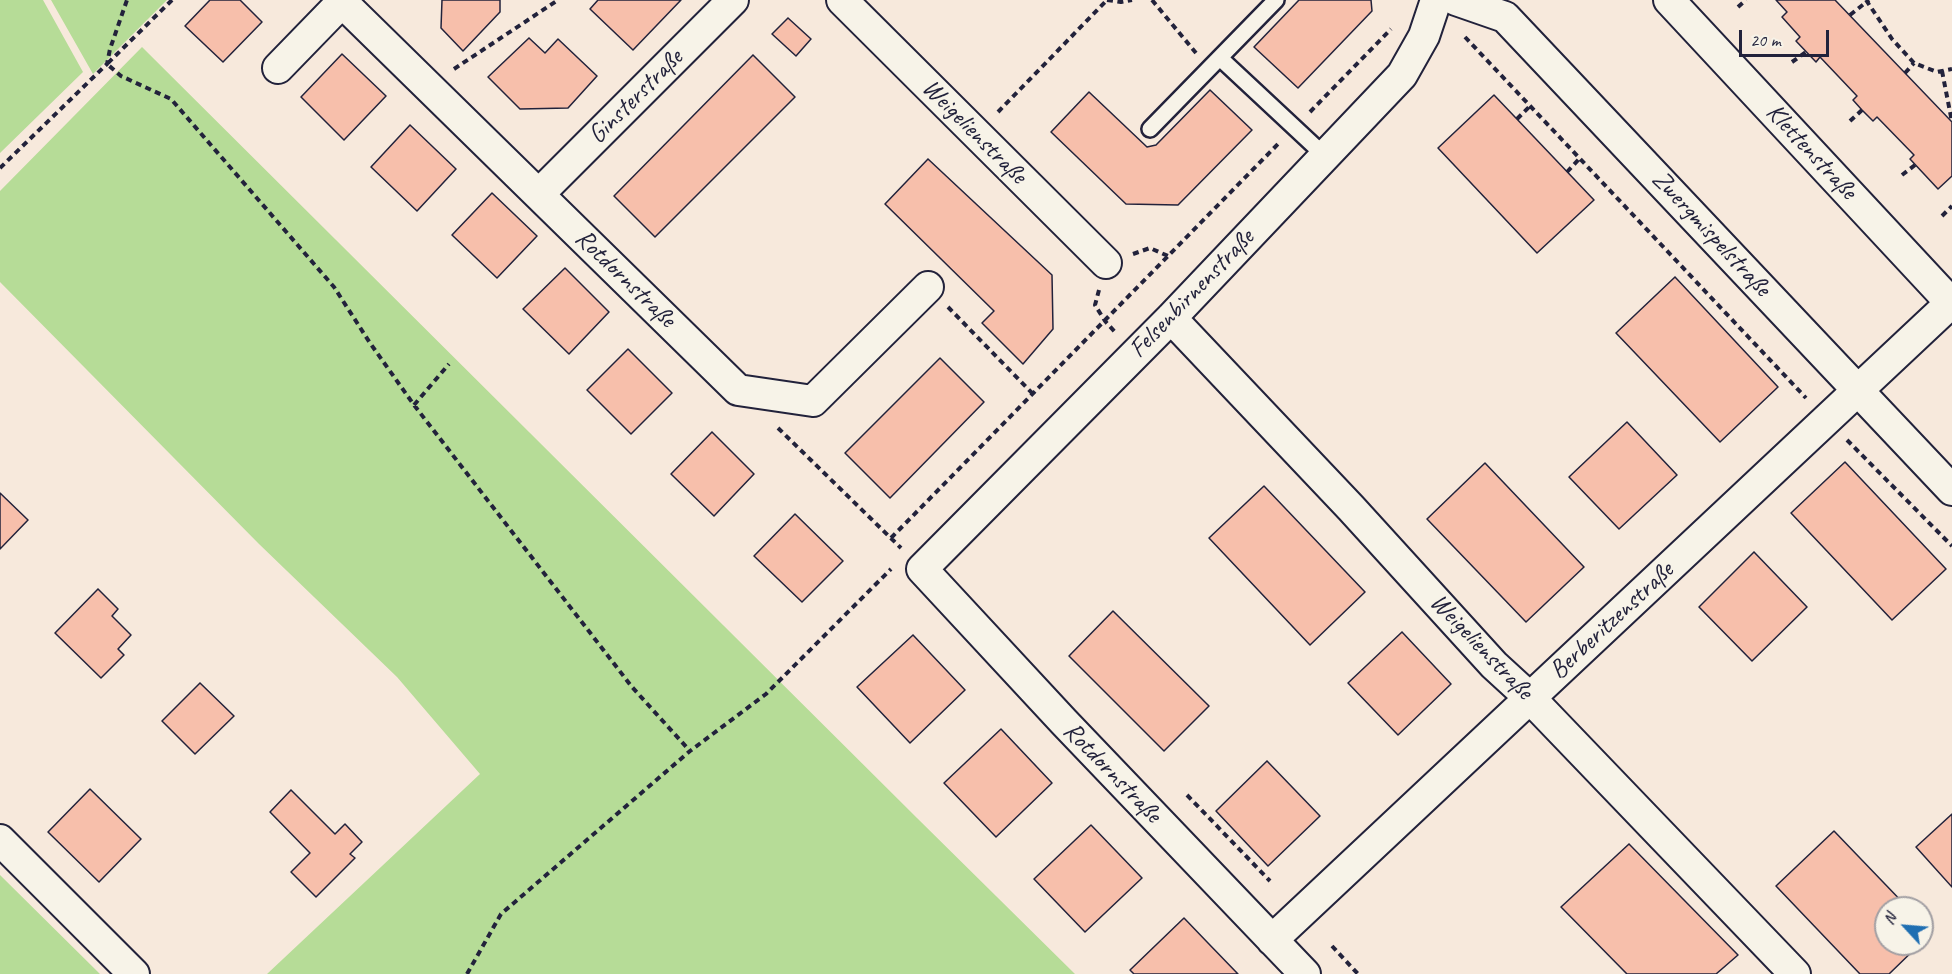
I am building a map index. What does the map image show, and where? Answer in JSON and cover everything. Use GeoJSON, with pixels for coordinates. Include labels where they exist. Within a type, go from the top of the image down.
{"type":"FeatureCollection","features":[{"type":"Feature","properties":{"kind":"street","name":"Ginsterstraße"},"geometry":{"type":"LineString","coordinates":[[539,194],[733,0]]}},
{"type":"Feature","properties":{"kind":"street","name":"Weigelienstraße"},"geometry":{"type":"LineString","coordinates":[[842,0],[1106,263]]}},
{"type":"Feature","properties":{"kind":"street","name":"Klettenstraße"},"geometry":{"type":"LineString","coordinates":[[1669,0],[1952,303]]}},
{"type":"Feature","properties":{"kind":"street","name":"Rotdornstraße"},"geometry":{"type":"LineString","coordinates":[[343,1],[738,390],[813,400],[928,287]]}},
{"type":"Feature","properties":{"kind":"street"},"geometry":{"type":"LineString","coordinates":[[278,68],[343,1]]}},
{"type":"Feature","properties":{"kind":"street","name":"Felsenbirnenstraße"},"geometry":{"type":"LineString","coordinates":[[914,561],[1171,318],[1402,75],[1441,3]]}},
{"type":"Feature","properties":{"kind":"street","name":"Zwergmispelstraße"},"geometry":{"type":"LineString","coordinates":[[1441,3],[1505,16],[1952,490]]}},
{"type":"Feature","properties":{"kind":"street","name":"Berberitzenstraße"},"geometry":{"type":"LineString","coordinates":[[1272,940],[1952,303]]}},
{"type":"Feature","properties":{"kind":"street","name":"Weigelienstraße"},"geometry":{"type":"LineString","coordinates":[[1171,318],[1351,508],[1494,665],[1530,698],[1795,974]]}},
{"type":"Feature","properties":{"kind":"street","name":"Rotdornstraße"},"geometry":{"type":"LineString","coordinates":[[914,561],[1056,714],[1305,974]]}},
{"type":"Feature","properties":{"kind":"street"},"geometry":{"type":"LineString","coordinates":[[0,840],[134,974]]}},
{"type":"Feature","properties":{"kind":"lane"},"geometry":{"type":"LineString","coordinates":[[1150,129],[1276,0]]}},
{"type":"Feature","properties":{"kind":"lane"},"geometry":{"type":"LineString","coordinates":[[1214,63],[1325,156]]}},
{"type":"Feature","properties":{"kind":"path"},"geometry":{"type":"LineString","coordinates":[[107,64],[127,0]]}},
{"type":"Feature","properties":{"kind":"path"},"geometry":{"type":"LineString","coordinates":[[0,168],[172,0]]}},
{"type":"Feature","properties":{"kind":"path"},"geometry":{"type":"LineString","coordinates":[[428,86],[558,0]]}},
{"type":"Feature","properties":{"kind":"path"},"geometry":{"type":"LineString","coordinates":[[976,134],[1107,0],[1120,2],[1132,0]]}},
{"type":"Feature","properties":{"kind":"path"},"geometry":{"type":"LineString","coordinates":[[1152,0],[1214,63]]}},
{"type":"Feature","properties":{"kind":"path"},"geometry":{"type":"LineString","coordinates":[[1738,7],[1746,0]]}},
{"type":"Feature","properties":{"kind":"path"},"geometry":{"type":"LineString","coordinates":[[1850,15],[1867,0],[1892,39],[1914,63],[1937,72],[1952,69]]}},
{"type":"Feature","properties":{"kind":"path"},"geometry":{"type":"LineString","coordinates":[[1441,3],[1459,31],[1827,420],[1952,546]]}},
{"type":"Feature","properties":{"kind":"path"},"geometry":{"type":"LineString","coordinates":[[891,538],[1393,27]]}},
{"type":"Feature","properties":{"kind":"path"},"geometry":{"type":"LineString","coordinates":[[1792,62],[1806,51]]}},
{"type":"Feature","properties":{"kind":"path"},"geometry":{"type":"LineString","coordinates":[[1905,73],[1914,63]]}},
{"type":"Feature","properties":{"kind":"path"},"geometry":{"type":"LineString","coordinates":[[107,64],[121,76],[171,99],[334,287],[414,405],[632,687],[690,751]]}},
{"type":"Feature","properties":{"kind":"path"},"geometry":{"type":"LineString","coordinates":[[1942,71],[1952,122]]}},
{"type":"Feature","properties":{"kind":"path"},"geometry":{"type":"LineString","coordinates":[[1517,119],[1530,106]]}},
{"type":"Feature","properties":{"kind":"path"},"geometry":{"type":"LineString","coordinates":[[1850,121],[1862,110]]}},
{"type":"Feature","properties":{"kind":"path"},"geometry":{"type":"LineString","coordinates":[[1567,172],[1580,158]]}},
{"type":"Feature","properties":{"kind":"path"},"geometry":{"type":"LineString","coordinates":[[1902,175],[1915,165]]}},
{"type":"Feature","properties":{"kind":"path"},"geometry":{"type":"LineString","coordinates":[[1942,216],[1952,206]]}},
{"type":"Feature","properties":{"kind":"path"},"geometry":{"type":"LineString","coordinates":[[928,287],[1033,394]]}},
{"type":"Feature","properties":{"kind":"path"},"geometry":{"type":"LineString","coordinates":[[414,405],[449,363]]}},
{"type":"Feature","properties":{"kind":"path"},"geometry":{"type":"LineString","coordinates":[[468,974],[501,914],[690,751],[766,694],[914,561],[772,423]]}},
{"type":"Feature","properties":{"kind":"path"},"geometry":{"type":"LineString","coordinates":[[1187,795],[1270,881]]}},
{"type":"Feature","properties":{"kind":"path"},"geometry":{"type":"LineString","coordinates":[[1332,946],[1358,974]]}},
{"type":"Feature","properties":{"kind":"green space"},"geometry":{"type":"Polygon","coordinates":[[[0,0],[43,0],[83,72],[0,153],[0,0]]]}},
{"type":"Feature","properties":{"kind":"green space"},"geometry":{"type":"Polygon","coordinates":[[[51,0],[167,0],[93,74],[51,0]]]}},
{"type":"Feature","properties":{"kind":"green space"},"geometry":{"type":"Polygon","coordinates":[[[142,47],[1075,974],[267,974],[480,774],[397,677],[259,544],[0,282],[0,191],[142,47]]]}},
{"type":"Feature","properties":{"kind":"green space"},"geometry":{"type":"Polygon","coordinates":[[[0,875],[100,974],[0,974],[0,875]]]}},
{"type":"Feature","properties":{"kind":"building"},"geometry":{"type":"Polygon","coordinates":[[[210,0],[240,0],[262,22],[223,62],[185,26],[210,0]]]}},
{"type":"Feature","properties":{"kind":"building"},"geometry":{"type":"Polygon","coordinates":[[[442,0],[500,0],[500,12],[463,51],[441,28],[442,0]]]}},
{"type":"Feature","properties":{"kind":"building"},"geometry":{"type":"Polygon","coordinates":[[[598,0],[681,0],[633,50],[590,9],[598,0]]]}},
{"type":"Feature","properties":{"kind":"building"},"geometry":{"type":"Polygon","coordinates":[[[1299,0],[1371,0],[1372,11],[1298,88],[1254,47],[1299,0]]]}},
{"type":"Feature","properties":{"kind":"building"},"geometry":{"type":"Polygon","coordinates":[[[1776,0],[1835,0],[1952,122],[1952,176],[1938,189],[1910,159],[1914,155],[1877,117],[1873,121],[1862,110],[1853,100],[1857,96],[1820,57],[1816,62],[1796,41],[1800,37],[1782,17],[1787,12],[1776,0]]]}},
{"type":"Feature","properties":{"kind":"building"},"geometry":{"type":"Polygon","coordinates":[[[788,18],[811,39],[796,56],[772,34],[788,18]]]}},
{"type":"Feature","properties":{"kind":"building"},"geometry":{"type":"Polygon","coordinates":[[[529,38],[545,53],[558,39],[597,76],[568,108],[520,109],[488,77],[529,38]]]}},
{"type":"Feature","properties":{"kind":"building"},"geometry":{"type":"Polygon","coordinates":[[[342,54],[386,96],[344,140],[301,97],[342,54]]]}},
{"type":"Feature","properties":{"kind":"building"},"geometry":{"type":"Polygon","coordinates":[[[753,55],[795,97],[655,237],[614,196],[753,55]]]}},
{"type":"Feature","properties":{"kind":"building"},"geometry":{"type":"Polygon","coordinates":[[[1210,90],[1252,130],[1178,205],[1126,204],[1051,132],[1089,92],[1147,147],[1156,145],[1210,90]]]}},
{"type":"Feature","properties":{"kind":"building"},"geometry":{"type":"Polygon","coordinates":[[[1494,95],[1594,200],[1537,253],[1438,148],[1494,95]]]}},
{"type":"Feature","properties":{"kind":"building"},"geometry":{"type":"Polygon","coordinates":[[[410,125],[456,169],[417,211],[371,167],[410,125]]]}},
{"type":"Feature","properties":{"kind":"building"},"geometry":{"type":"Polygon","coordinates":[[[928,159],[1052,275],[1053,329],[1023,364],[982,323],[994,311],[885,204],[928,159]]]}},
{"type":"Feature","properties":{"kind":"building"},"geometry":{"type":"Polygon","coordinates":[[[492,193],[537,236],[497,278],[452,235],[492,193]]]}},
{"type":"Feature","properties":{"kind":"building"},"geometry":{"type":"Polygon","coordinates":[[[565,268],[609,312],[569,354],[523,309],[565,268]]]}},
{"type":"Feature","properties":{"kind":"building"},"geometry":{"type":"Polygon","coordinates":[[[1675,277],[1778,387],[1720,442],[1616,333],[1675,277]]]}},
{"type":"Feature","properties":{"kind":"building"},"geometry":{"type":"Polygon","coordinates":[[[628,349],[672,393],[631,434],[587,390],[628,349]]]}},
{"type":"Feature","properties":{"kind":"building"},"geometry":{"type":"Polygon","coordinates":[[[940,358],[984,402],[890,498],[845,453],[940,358]]]}},
{"type":"Feature","properties":{"kind":"building"},"geometry":{"type":"Polygon","coordinates":[[[1627,422],[1677,475],[1619,529],[1569,477],[1627,422]]]}},
{"type":"Feature","properties":{"kind":"building"},"geometry":{"type":"Polygon","coordinates":[[[712,432],[754,474],[714,516],[671,474],[712,432]]]}},
{"type":"Feature","properties":{"kind":"building"},"geometry":{"type":"Polygon","coordinates":[[[1845,462],[1946,569],[1892,620],[1791,513],[1845,462]]]}},
{"type":"Feature","properties":{"kind":"building"},"geometry":{"type":"Polygon","coordinates":[[[1485,463],[1584,567],[1526,622],[1427,519],[1485,463]]]}},
{"type":"Feature","properties":{"kind":"building"},"geometry":{"type":"Polygon","coordinates":[[[1264,486],[1365,592],[1310,645],[1209,538],[1264,486]]]}},
{"type":"Feature","properties":{"kind":"building"},"geometry":{"type":"Polygon","coordinates":[[[0,493],[28,520],[0,549],[0,493]]]}},
{"type":"Feature","properties":{"kind":"building"},"geometry":{"type":"Polygon","coordinates":[[[795,514],[843,561],[802,602],[754,556],[795,514]]]}},
{"type":"Feature","properties":{"kind":"building"},"geometry":{"type":"Polygon","coordinates":[[[1754,552],[1807,607],[1752,661],[1699,607],[1754,552]]]}},
{"type":"Feature","properties":{"kind":"building"},"geometry":{"type":"Polygon","coordinates":[[[98,589],[118,609],[112,616],[131,635],[118,649],[124,655],[101,678],[55,633],[98,589]]]}},
{"type":"Feature","properties":{"kind":"building"},"geometry":{"type":"Polygon","coordinates":[[[1113,611],[1209,706],[1164,751],[1069,656],[1113,611]]]}},
{"type":"Feature","properties":{"kind":"building"},"geometry":{"type":"Polygon","coordinates":[[[1402,632],[1451,684],[1398,735],[1348,683],[1402,632]]]}},
{"type":"Feature","properties":{"kind":"building"},"geometry":{"type":"Polygon","coordinates":[[[913,635],[965,690],[910,743],[857,687],[913,635]]]}},
{"type":"Feature","properties":{"kind":"building"},"geometry":{"type":"Polygon","coordinates":[[[200,683],[234,716],[195,754],[162,721],[200,683]]]}},
{"type":"Feature","properties":{"kind":"building"},"geometry":{"type":"Polygon","coordinates":[[[1001,729],[1052,783],[996,837],[944,783],[1001,729]]]}},
{"type":"Feature","properties":{"kind":"building"},"geometry":{"type":"Polygon","coordinates":[[[1267,761],[1320,816],[1268,866],[1216,811],[1267,761]]]}},
{"type":"Feature","properties":{"kind":"building"},"geometry":{"type":"Polygon","coordinates":[[[90,789],[141,839],[99,882],[48,832],[90,789]]]}},
{"type":"Feature","properties":{"kind":"building"},"geometry":{"type":"Polygon","coordinates":[[[291,790],[335,834],[345,824],[362,842],[350,854],[355,858],[316,897],[291,872],[310,853],[270,812],[291,790]]]}},
{"type":"Feature","properties":{"kind":"building"},"geometry":{"type":"Polygon","coordinates":[[[1952,814],[1952,887],[1916,847],[1952,814]]]}},
{"type":"Feature","properties":{"kind":"building"},"geometry":{"type":"Polygon","coordinates":[[[1091,825],[1142,878],[1085,932],[1034,879],[1091,825]]]}},
{"type":"Feature","properties":{"kind":"building"},"geometry":{"type":"Polygon","coordinates":[[[1834,831],[1896,896],[1874,896],[1874,956],[1908,956],[1889,974],[1860,974],[1776,886],[1834,831]]]}},
{"type":"Feature","properties":{"kind":"building"},"geometry":{"type":"Polygon","coordinates":[[[1629,844],[1738,955],[1716,974],[1627,974],[1561,907],[1629,844]]]}},
{"type":"Feature","properties":{"kind":"building"},"geometry":{"type":"Polygon","coordinates":[[[1184,918],[1238,974],[1134,974],[1130,970],[1184,918]]]}}]}
